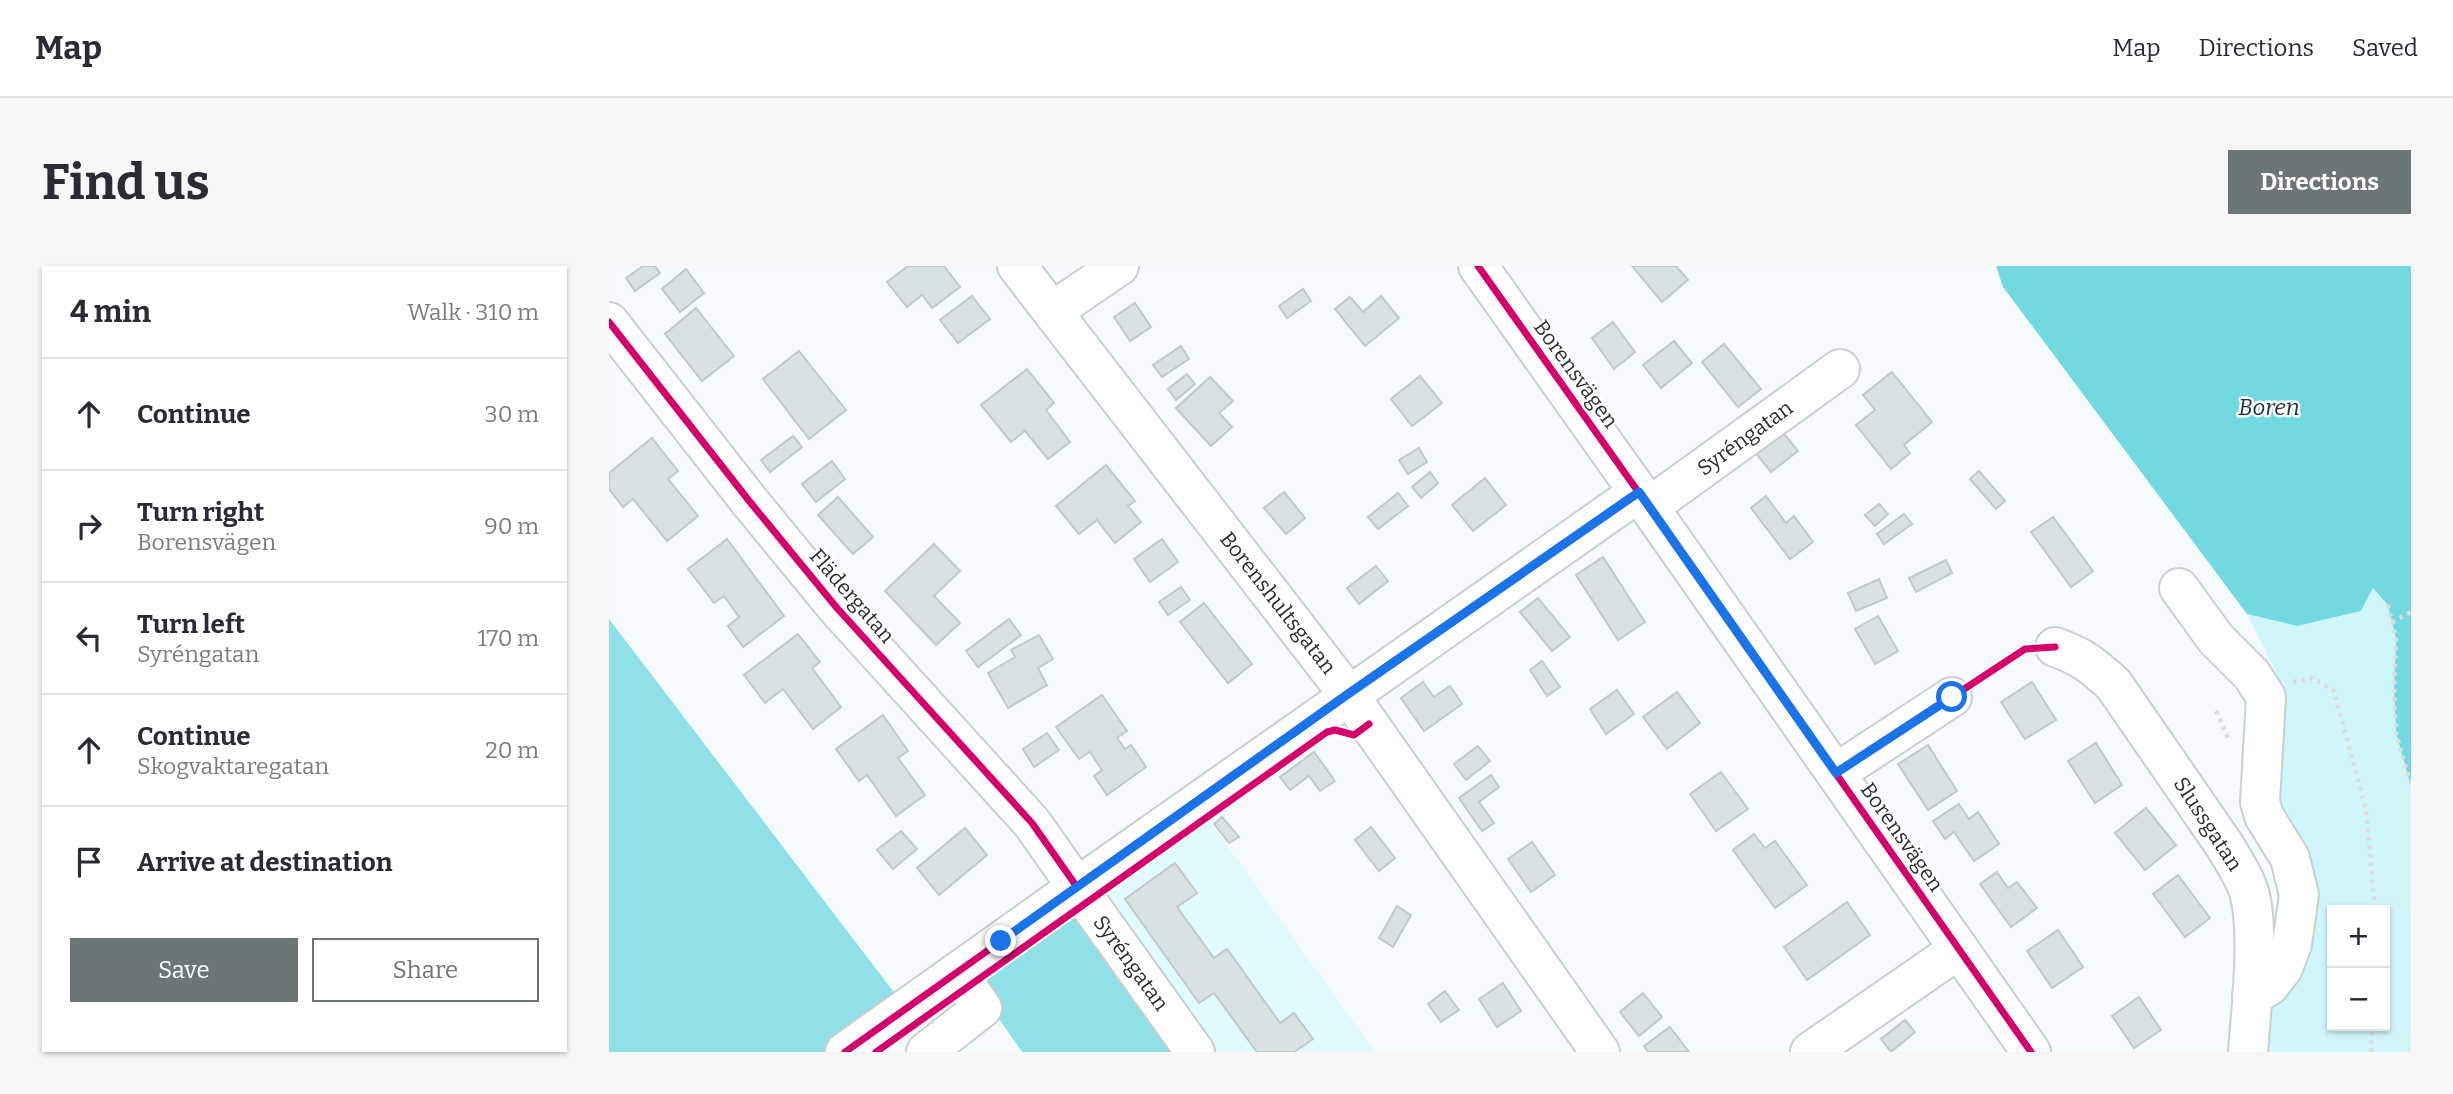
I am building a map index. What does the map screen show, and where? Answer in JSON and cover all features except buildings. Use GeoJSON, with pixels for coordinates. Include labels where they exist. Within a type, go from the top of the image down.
{"type":"FeatureCollection","features":[{"type":"Feature","properties":{"kind":"street","name":"Borenshultsgatan"},"geometry":{"type":"LineString","coordinates":[[1017,266],[1348,694],[1600,1052]]}},
{"type":"Feature","properties":{"kind":"street"},"geometry":{"type":"LineString","coordinates":[[1053,311],[1119,266]]}},
{"type":"Feature","properties":{"kind":"street","name":"Borensvägen"},"geometry":{"type":"LineString","coordinates":[[1478,266],[2031,1052]]}},
{"type":"Feature","properties":{"kind":"street","name":"Flädergatan"},"geometry":{"type":"LineString","coordinates":[[609,321],[828,597],[1033,823],[1077,887]]}},
{"type":"Feature","properties":{"kind":"street","name":"Syréngatan"},"geometry":{"type":"LineString","coordinates":[[1195,1052],[1077,887],[1348,694],[1840,369]]}},
{"type":"Feature","properties":{"kind":"street"},"geometry":{"type":"LineString","coordinates":[[2179,588],[2216,639],[2252,675],[2266,697],[2260,802],[2264,816],[2290,858],[2299,895],[2292,944],[2283,968],[2269,986],[2252,996]]}},
{"type":"Feature","properties":{"kind":"street","name":"Slussgatan"},"geometry":{"type":"LineString","coordinates":[[2055,647],[2078,655],[2114,685],[2231,857],[2248,889],[2252,908],[2252,996],[2248,1052]]}},
{"type":"Feature","properties":{"kind":"street"},"geometry":{"type":"LineString","coordinates":[[1836,773],[1952,697]]}},
{"type":"Feature","properties":{"kind":"street"},"geometry":{"type":"LineString","coordinates":[[845,1052],[1077,887]]}},
{"type":"Feature","properties":{"kind":"street"},"geometry":{"type":"LineString","coordinates":[[1810,1052],[1959,949]]}},
{"type":"Feature","properties":{"kind":"street"},"geometry":{"type":"LineString","coordinates":[[926,1052],[982,1008],[957,972]]}},
{"type":"Feature","properties":{"kind":"path"},"geometry":{"type":"LineString","coordinates":[[2388,605],[2396,639],[2396,733],[2411,786]]}},
{"type":"Feature","properties":{"kind":"path"},"geometry":{"type":"LineString","coordinates":[[2392,622],[2411,612]]}},
{"type":"Feature","properties":{"kind":"path"},"geometry":{"type":"LineString","coordinates":[[2266,697],[2297,679],[2312,678],[2334,691],[2366,809],[2375,905]]}},
{"type":"Feature","properties":{"kind":"path"},"geometry":{"type":"LineString","coordinates":[[2371,1052],[2372,1031]]}},
{"type":"Feature","properties":{"kind":"shaded area"},"geometry":{"type":"Polygon","coordinates":[[[2373,588],[2388,605],[2396,639],[2396,733],[2411,786],[2411,1052],[2265,1052],[2267,1020],[2307,890],[2267,800],[2277,674],[2247,614],[2297,626],[2361,611],[2373,588]]]}},
{"type":"Feature","properties":{"kind":"shaded area"},"geometry":{"type":"Polygon","coordinates":[[[609,619],[896,995],[833,1052],[609,1052],[609,619]]]}},
{"type":"Feature","properties":{"kind":"shaded area"},"geometry":{"type":"Polygon","coordinates":[[[1208,819],[1375,1052],[1208,1052],[1107,913],[1109,892],[1208,819]]]}},
{"type":"Feature","properties":{"kind":"shaded area"},"geometry":{"type":"Polygon","coordinates":[[[1081,916],[1178,1052],[1022,1052],[984,997],[958,950],[1081,916]]]}},
{"type":"Feature","properties":{"kind":"water","name":"Boren"},"geometry":{"type":"Polygon","coordinates":[[[1996,266],[2411,266],[2411,786],[2396,733],[2396,639],[2388,605],[2373,588],[2361,611],[2297,626],[2247,614],[2003,287],[1996,266]]]}},
{"type":"Feature","properties":{"kind":"cycle path"},"geometry":{"type":"LineString","coordinates":[[1478,266],[2031,1052]]}},
{"type":"Feature","properties":{"kind":"cycle path"},"geometry":{"type":"LineString","coordinates":[[609,322],[837,608],[1032,823],[1077,887],[845,1052]]}},
{"type":"Feature","properties":{"kind":"cycle path"},"geometry":{"type":"LineString","coordinates":[[1952,697],[2025,649],[2055,647]]}},
{"type":"Feature","properties":{"kind":"cycle path"},"geometry":{"type":"LineString","coordinates":[[876,1052],[1327,732],[1335,730],[1354,735],[1369,724]]}},
{"type":"Feature","properties":{"kind":"route"},"geometry":{"type":"LineString","coordinates":[[1001,941],[1348,694],[1639,492],[1836,773],[1952,697]]}}]}
